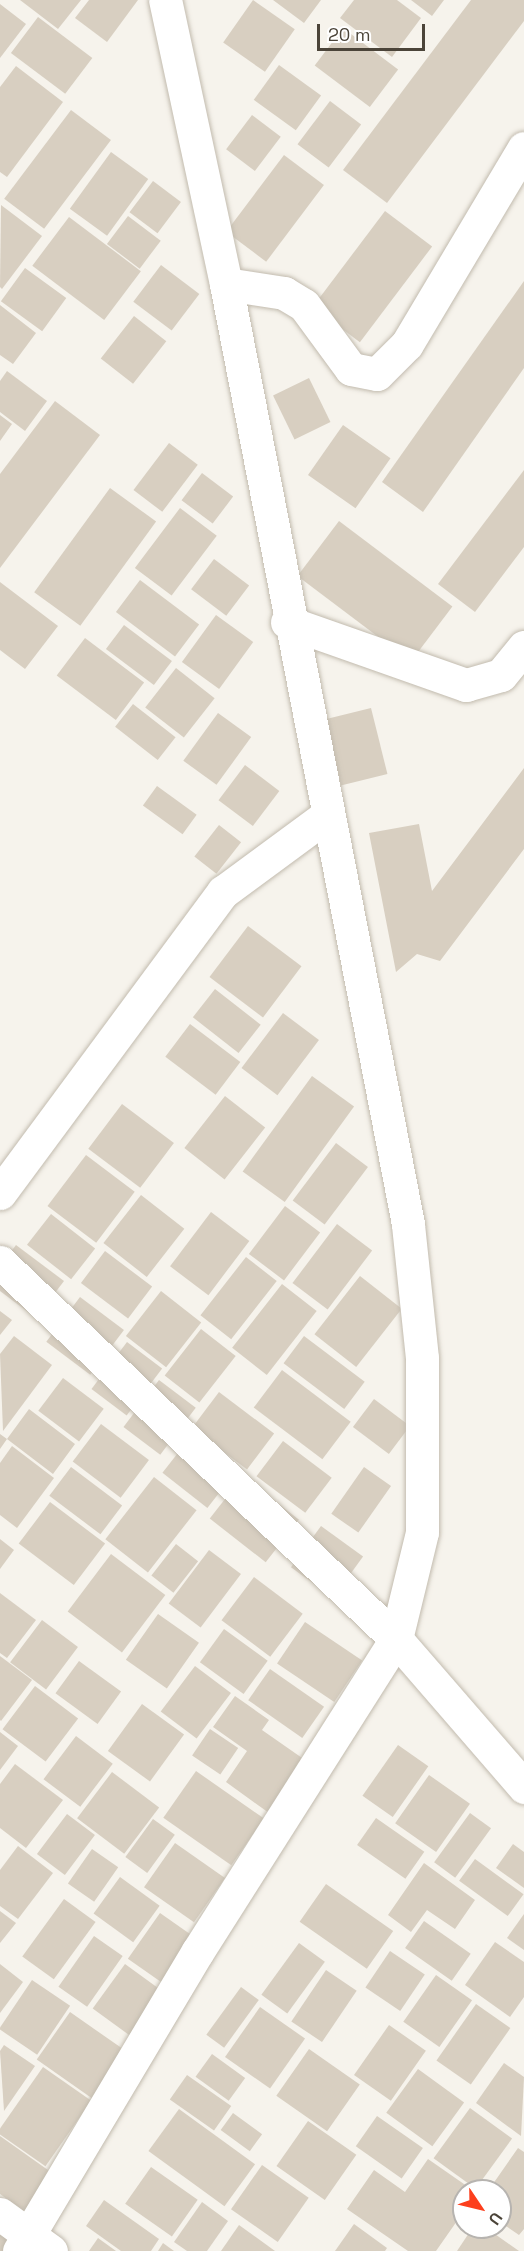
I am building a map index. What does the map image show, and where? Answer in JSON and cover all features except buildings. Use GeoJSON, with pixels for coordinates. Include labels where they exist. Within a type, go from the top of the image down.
{"type":"FeatureCollection","features":[{"type":"Feature","properties":{"kind":"street"},"geometry":{"type":"LineString","coordinates":[[0,2214],[33,2246],[198,1951],[396,1639],[422,1532],[422,1358],[408,1224],[287,622],[226,284],[165,0]]}},
{"type":"Feature","properties":{"kind":"street"},"geometry":{"type":"LineString","coordinates":[[226,284],[284,293],[320,321],[351,369],[377,374],[407,344],[524,148]]}},
{"type":"Feature","properties":{"kind":"street"},"geometry":{"type":"LineString","coordinates":[[287,622],[466,685],[501,675],[524,647]]}},
{"type":"Feature","properties":{"kind":"street"},"geometry":{"type":"LineString","coordinates":[[0,1193],[223,892],[326,816]]}},
{"type":"Feature","properties":{"kind":"street"},"geometry":{"type":"LineString","coordinates":[[0,1262],[396,1639],[524,1787]]}}]}
